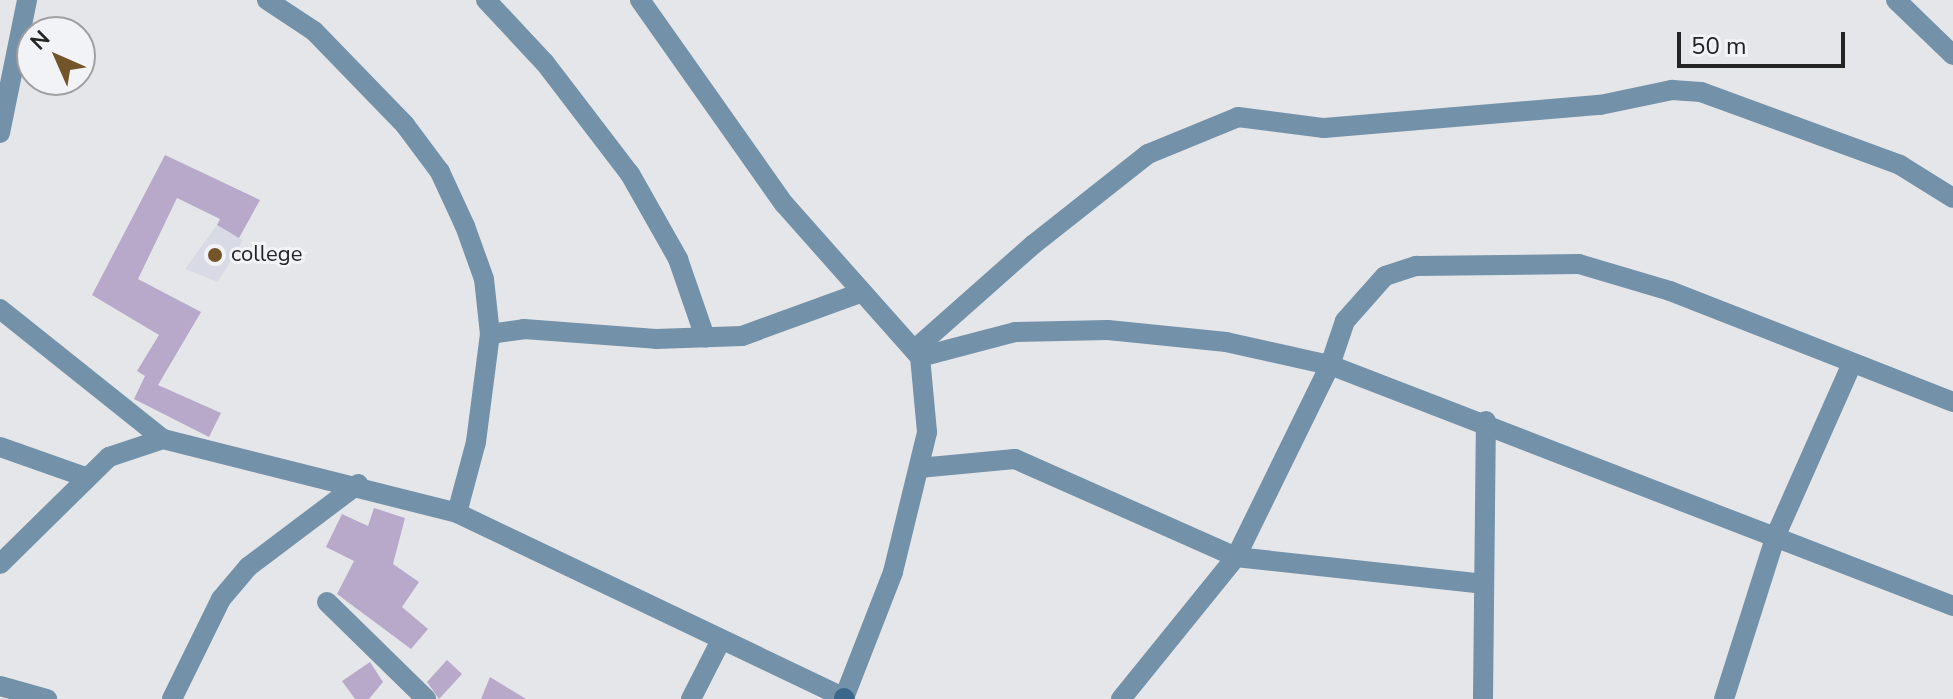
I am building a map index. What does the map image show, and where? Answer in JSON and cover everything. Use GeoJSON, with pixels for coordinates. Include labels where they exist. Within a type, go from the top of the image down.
{"type":"FeatureCollection","features":[{"type":"Feature","properties":{"kind":"street"},"geometry":{"type":"LineString","coordinates":[[0,133],[27,0]]}},
{"type":"Feature","properties":{"kind":"street"},"geometry":{"type":"LineString","coordinates":[[267,0],[314,31],[361,76],[440,172],[484,279],[490,334],[476,442],[457,513]]}},
{"type":"Feature","properties":{"kind":"street"},"geometry":{"type":"LineString","coordinates":[[486,0],[545,63],[630,174],[678,259],[705,337]]}},
{"type":"Feature","properties":{"kind":"street"},"geometry":{"type":"LineString","coordinates":[[0,564],[85,477],[132,445],[163,439],[358,484],[457,513],[844,699],[893,572],[919,468],[928,418],[917,353],[860,293],[784,204],[640,0]]}},
{"type":"Feature","properties":{"kind":"street"},"geometry":{"type":"LineString","coordinates":[[1896,0],[1953,55]]}},
{"type":"Feature","properties":{"kind":"street"},"geometry":{"type":"LineString","coordinates":[[917,353],[1034,244],[1148,154],[1238,117],[1324,128],[1600,105],[1672,90],[1701,92],[1900,165],[1953,198]]}},
{"type":"Feature","properties":{"kind":"street"},"geometry":{"type":"LineString","coordinates":[[1121,699],[1236,557],[1330,365],[1345,321],[1385,276],[1416,266],[1550,262],[1670,291],[1851,366],[1953,402]]}},
{"type":"Feature","properties":{"kind":"street"},"geometry":{"type":"LineString","coordinates":[[490,334],[524,329],[705,337],[779,327],[860,293]]}},
{"type":"Feature","properties":{"kind":"street"},"geometry":{"type":"LineString","coordinates":[[0,309],[163,439]]}},
{"type":"Feature","properties":{"kind":"street"},"geometry":{"type":"LineString","coordinates":[[917,353],[1015,332],[1108,330],[1226,342],[1330,365],[1486,421],[1953,606]]}},
{"type":"Feature","properties":{"kind":"street"},"geometry":{"type":"LineString","coordinates":[[1724,699],[1776,535],[1851,366]]}},
{"type":"Feature","properties":{"kind":"street"},"geometry":{"type":"LineString","coordinates":[[1483,699],[1486,421]]}},
{"type":"Feature","properties":{"kind":"street"},"geometry":{"type":"LineString","coordinates":[[0,447],[85,477]]}},
{"type":"Feature","properties":{"kind":"street"},"geometry":{"type":"LineString","coordinates":[[919,468],[991,458],[1040,465],[1236,557],[1483,584]]}},
{"type":"Feature","properties":{"kind":"street"},"geometry":{"type":"LineString","coordinates":[[172,699],[194,643],[248,567],[358,484]]}},
{"type":"Feature","properties":{"kind":"street"},"geometry":{"type":"LineString","coordinates":[[327,602],[426,699]]}},
{"type":"Feature","properties":{"kind":"street"},"geometry":{"type":"LineString","coordinates":[[691,699],[720,642]]}},
{"type":"Feature","properties":{"kind":"street"},"geometry":{"type":"LineString","coordinates":[[0,686],[47,699]]}},
{"type":"Feature","properties":{"kind":"shaded area","name":"college"},"geometry":{"type":"Polygon","coordinates":[[[217,225],[243,240],[218,282],[185,269],[217,225]]]}},
{"type":"Feature","properties":{"kind":"building"},"geometry":{"type":"Polygon","coordinates":[[[165,155],[260,200],[239,238],[217,225],[220,219],[177,198],[138,279],[201,312],[158,385],[221,413],[209,437],[134,399],[145,376],[137,371],[159,335],[92,295],[165,155]]]}},
{"type":"Feature","properties":{"kind":"building"},"geometry":{"type":"Polygon","coordinates":[[[374,508],[405,518],[393,564],[419,582],[402,607],[428,629],[411,649],[337,594],[354,561],[326,547],[342,514],[368,526],[374,508]]]}},
{"type":"Feature","properties":{"kind":"building"},"geometry":{"type":"Polygon","coordinates":[[[447,660],[462,674],[439,699],[427,682],[447,660]]]}},
{"type":"Feature","properties":{"kind":"building"},"geometry":{"type":"Polygon","coordinates":[[[370,662],[383,682],[369,699],[355,699],[342,681],[370,662]]]}},
{"type":"Feature","properties":{"kind":"building"},"geometry":{"type":"Polygon","coordinates":[[[490,677],[526,699],[481,699],[490,677]]]}},
{"type":"Feature","properties":{"kind":"place","name":"college"},"geometry":{"type":"Point","coordinates":[215,255]}}]}
